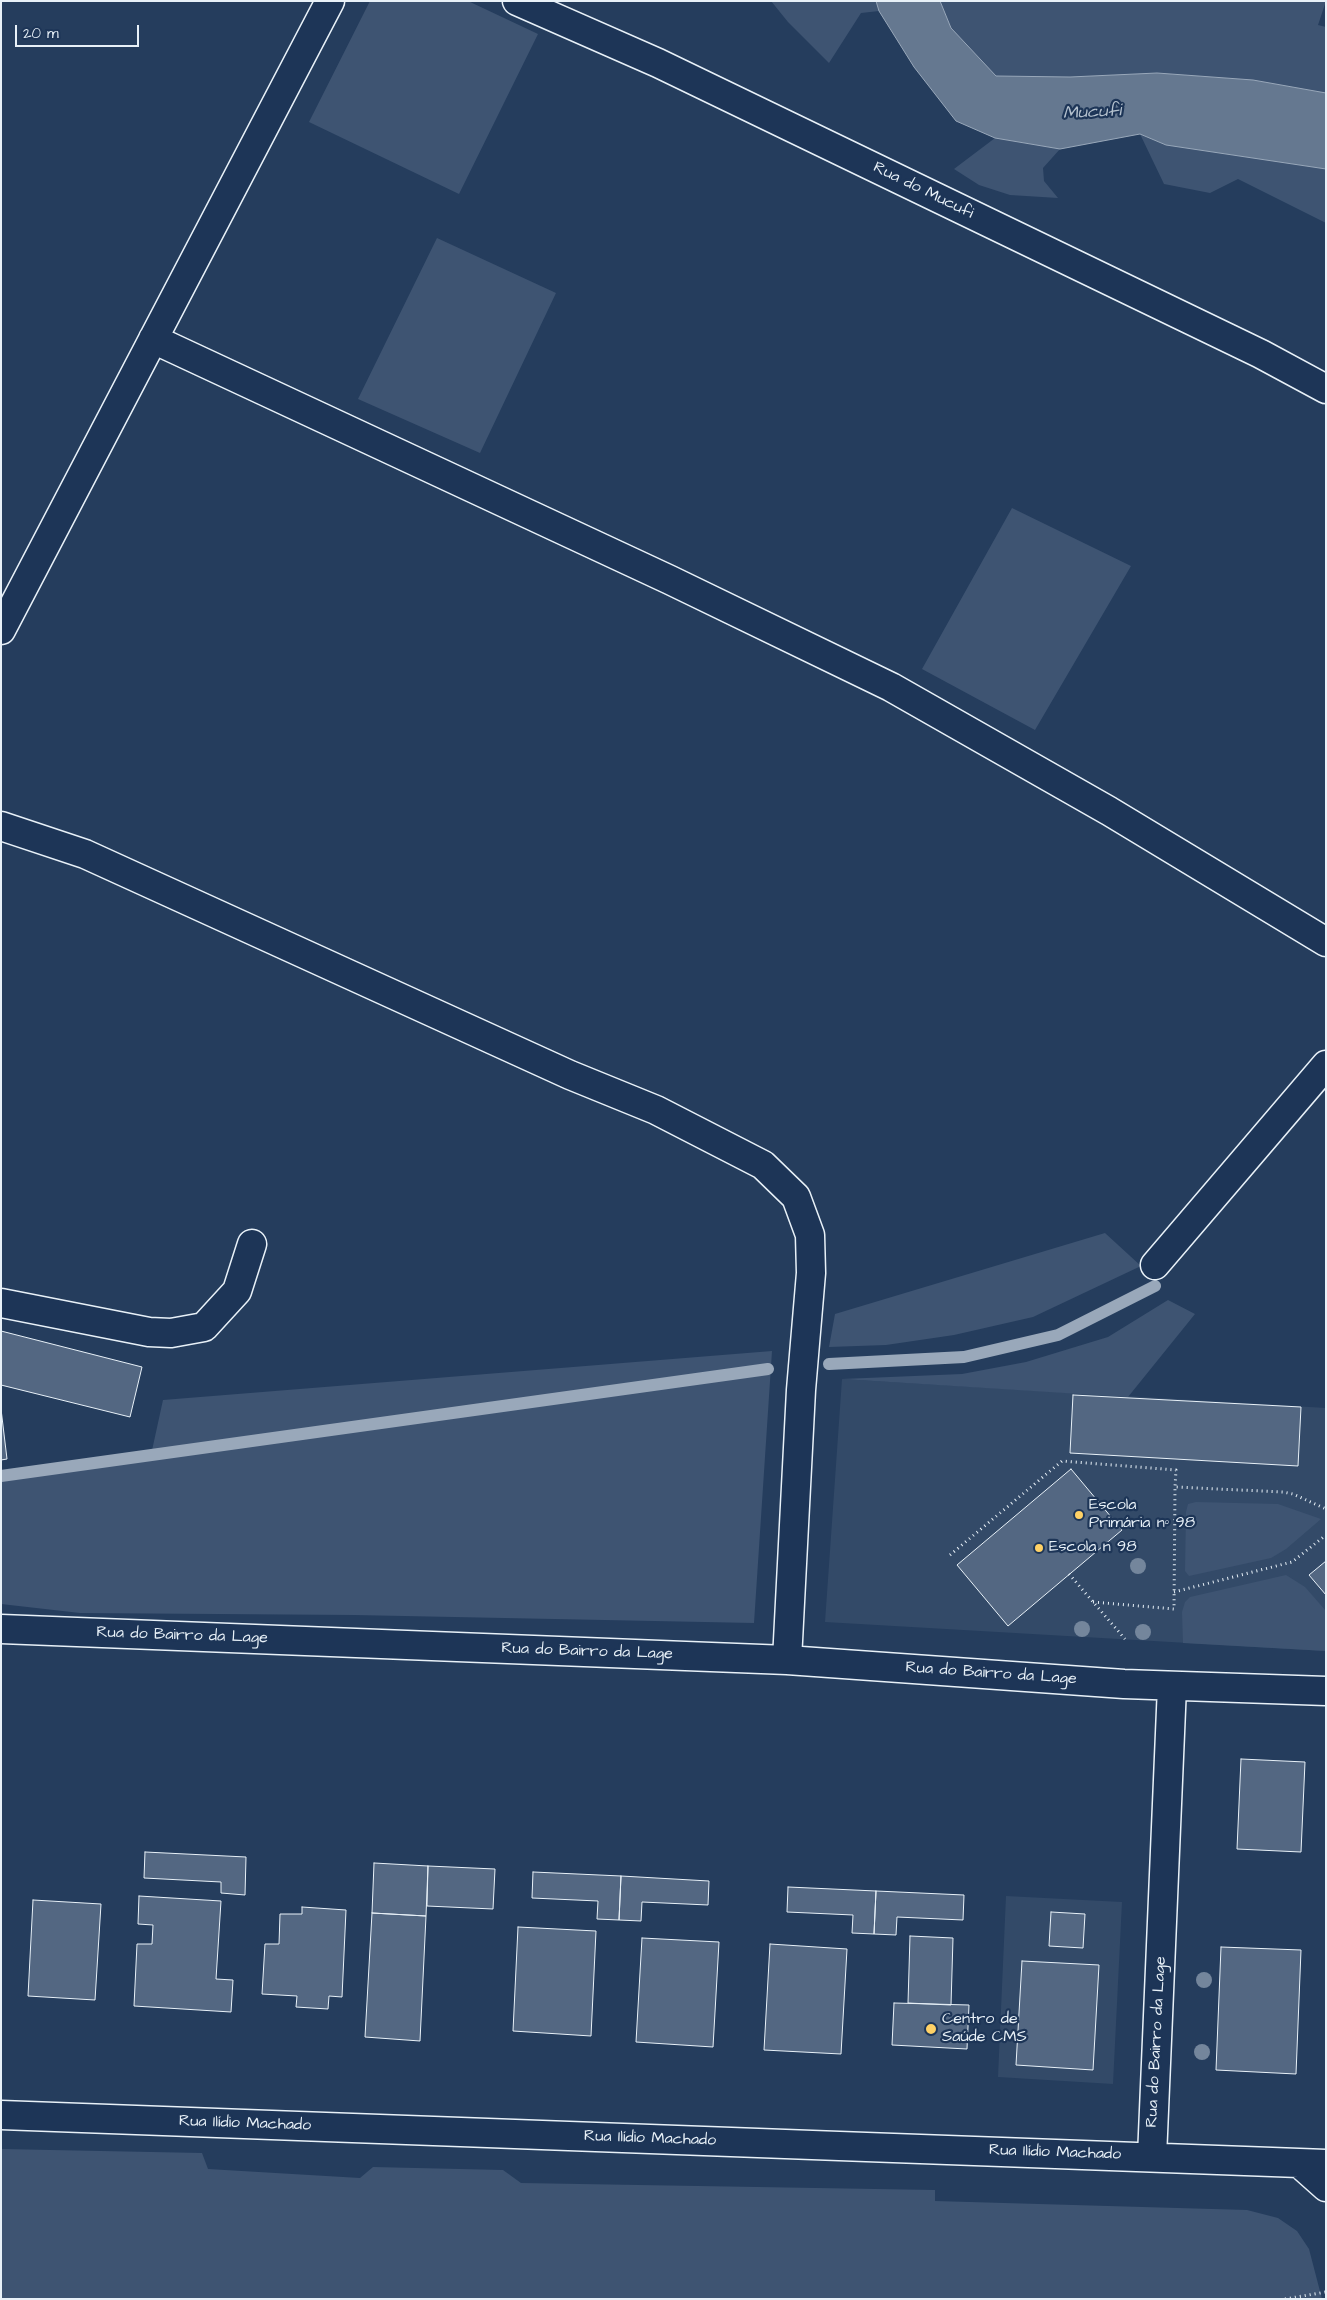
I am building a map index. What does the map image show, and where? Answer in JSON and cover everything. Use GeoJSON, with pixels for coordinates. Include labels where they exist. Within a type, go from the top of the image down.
{"type":"FeatureCollection","features":[{"type":"Feature","properties":{"kind":"street"},"geometry":{"type":"LineString","coordinates":[[1,630],[330,1]]}},
{"type":"Feature","properties":{"kind":"street","name":"Rua do Mucufi"},"geometry":{"type":"LineString","coordinates":[[517,1],[658,63],[1261,354],[1326,389]]}},
{"type":"Feature","properties":{"kind":"street"},"geometry":{"type":"LineString","coordinates":[[153,340],[670,580],[891,687],[1109,811],[1326,942]]}},
{"type":"Feature","properties":{"kind":"street"},"geometry":{"type":"LineString","coordinates":[[1,826],[85,854],[570,1075],[656,1110],[763,1165],[796,1196],[810,1235],[811,1273],[801,1390],[787,1660]]}},
{"type":"Feature","properties":{"kind":"street"},"geometry":{"type":"LineString","coordinates":[[1155,1265],[1326,1065]]}},
{"type":"Feature","properties":{"kind":"street"},"geometry":{"type":"LineString","coordinates":[[1,1303],[149,1332],[171,1333],[204,1327],[237,1291],[252,1244]]}},
{"type":"Feature","properties":{"kind":"street","name":"Rua do Bairro da Lage"},"geometry":{"type":"LineString","coordinates":[[1,1629],[787,1660],[1172,1686],[1326,1691]]}},
{"type":"Feature","properties":{"kind":"street","name":"Rua do Bairro da Lage"},"geometry":{"type":"LineString","coordinates":[[1152,2157],[1172,1686]]}},
{"type":"Feature","properties":{"kind":"street","name":"Rua Ilídio Machado"},"geometry":{"type":"LineString","coordinates":[[1,2115],[1326,2164]]}},
{"type":"Feature","properties":{"kind":"street"},"geometry":{"type":"LineString","coordinates":[[1299,2163],[1326,2187]]}},
{"type":"Feature","properties":{"kind":"path"},"geometry":{"type":"LineString","coordinates":[[950,1555],[1062,1461],[1176,1470],[1174,1609],[1093,1602]]}},
{"type":"Feature","properties":{"kind":"path"},"geometry":{"type":"LineString","coordinates":[[1175,1487],[1283,1492],[1326,1509]]}},
{"type":"Feature","properties":{"kind":"path"},"geometry":{"type":"LineString","coordinates":[[1174,1592],[1292,1562],[1326,1535]]}},
{"type":"Feature","properties":{"kind":"path"},"geometry":{"type":"LineString","coordinates":[[1069,1574],[1125,1639]]}},
{"type":"Feature","properties":{"kind":"path"},"geometry":{"type":"LineString","coordinates":[[1285,2299],[1326,2292]]}},
{"type":"Feature","properties":{"kind":"shaded area"},"geometry":{"type":"Polygon","coordinates":[[[370,1],[468,1],[538,34],[459,194],[309,122],[370,1]]]}},
{"type":"Feature","properties":{"kind":"shaded area"},"geometry":{"type":"Polygon","coordinates":[[[771,1],[876,1],[879,11],[861,13],[829,63],[788,22],[771,1]]]}},
{"type":"Feature","properties":{"kind":"shaded area"},"geometry":{"type":"Polygon","coordinates":[[[940,1],[1326,1],[1318,25],[1326,27],[1326,93],[1253,80],[1157,73],[1070,77],[996,76],[951,28],[940,1]]]}},
{"type":"Feature","properties":{"kind":"shaded area"},"geometry":{"type":"Polygon","coordinates":[[[1140,134],[1166,145],[1326,169],[1326,223],[1238,179],[1210,193],[1164,184],[1140,134]]]}},
{"type":"Feature","properties":{"kind":"shaded area"},"geometry":{"type":"Polygon","coordinates":[[[995,138],[1060,149],[1043,168],[1044,181],[1058,198],[1010,195],[979,185],[954,169],[995,138]]]}},
{"type":"Feature","properties":{"kind":"shaded area"},"geometry":{"type":"Polygon","coordinates":[[[437,238],[556,293],[480,453],[358,399],[437,238]]]}},
{"type":"Feature","properties":{"kind":"shaded area"},"geometry":{"type":"Polygon","coordinates":[[[1012,508],[1131,566],[1035,730],[922,669],[1012,508]]]}},
{"type":"Feature","properties":{"kind":"shaded area"},"geometry":{"type":"Polygon","coordinates":[[[1105,1233],[1141,1266],[1033,1317],[954,1335],[886,1345],[829,1347],[835,1314],[1105,1233]]]}},
{"type":"Feature","properties":{"kind":"shaded area"},"geometry":{"type":"Polygon","coordinates":[[[1168,1300],[1195,1314],[1128,1397],[842,1379],[962,1374],[1026,1362],[1108,1337],[1168,1300]]]}},
{"type":"Feature","properties":{"kind":"shaded area"},"geometry":{"type":"Polygon","coordinates":[[[772,1351],[754,1623],[354,1615],[80,1613],[1,1604],[1,1476],[151,1455],[163,1400],[772,1351]]]}},
{"type":"Feature","properties":{"kind":"shaded area","name":"Escola Primária nº 98"},"geometry":{"type":"Polygon","coordinates":[[[842,1379],[1326,1408],[1326,1651],[825,1622],[842,1379]]]}},
{"type":"Feature","properties":{"kind":"shaded area"},"geometry":{"type":"Polygon","coordinates":[[[1196,1502],[1278,1504],[1321,1519],[1286,1549],[1271,1558],[1189,1576],[1185,1571],[1186,1512],[1188,1504],[1196,1502]]]}},
{"type":"Feature","properties":{"kind":"shaded area"},"geometry":{"type":"Polygon","coordinates":[[[1286,1575],[1305,1587],[1326,1611],[1326,1651],[1183,1643],[1182,1612],[1185,1602],[1190,1597],[1286,1575]]]}},
{"type":"Feature","properties":{"kind":"shaded area"},"geometry":{"type":"Polygon","coordinates":[[[1006,1896],[1122,1902],[1113,2084],[998,2077],[1006,1896]]]}},
{"type":"Feature","properties":{"kind":"shaded area"},"geometry":{"type":"Polygon","coordinates":[[[1,2149],[202,2153],[208,2169],[360,2178],[373,2167],[503,2170],[521,2183],[935,2190],[935,2201],[1247,2210],[1278,2218],[1297,2231],[1309,2249],[1322,2299],[1,2299],[1,2149]]]}},
{"type":"Feature","properties":{"kind":"water","name":"Mucufi"},"geometry":{"type":"Polygon","coordinates":[[[876,1],[940,1],[951,28],[996,76],[1070,77],[1157,73],[1253,80],[1326,93],[1326,169],[1166,145],[1140,134],[1060,149],[995,138],[956,121],[914,67],[879,11],[876,1]]]}},
{"type":"Feature","properties":{"kind":"building"},"geometry":{"type":"Polygon","coordinates":[[[1,1331],[142,1367],[130,1417],[1,1385],[1,1331]]]}},
{"type":"Feature","properties":{"kind":"building"},"geometry":{"type":"Polygon","coordinates":[[[1073,1395],[1301,1407],[1298,1466],[1070,1453],[1073,1395]]]}},
{"type":"Feature","properties":{"kind":"building"},"geometry":{"type":"Polygon","coordinates":[[[1,1409],[7,1459],[1,1460],[1,1409]]]}},
{"type":"Feature","properties":{"kind":"building","name":"Escola n 98"},"geometry":{"type":"Polygon","coordinates":[[[1071,1469],[1122,1530],[1008,1626],[957,1565],[1071,1469]]]}},
{"type":"Feature","properties":{"kind":"building"},"geometry":{"type":"Polygon","coordinates":[[[1326,1561],[1326,1595],[1309,1575],[1326,1561]]]}},
{"type":"Feature","properties":{"kind":"building"},"geometry":{"type":"Polygon","coordinates":[[[1241,1759],[1305,1762],[1301,1852],[1237,1849],[1241,1759]]]}},
{"type":"Feature","properties":{"kind":"building"},"geometry":{"type":"Polygon","coordinates":[[[145,1852],[246,1857],[245,1895],[221,1893],[221,1882],[144,1878],[145,1852]]]}},
{"type":"Feature","properties":{"kind":"building"},"geometry":{"type":"Polygon","coordinates":[[[374,1863],[428,1866],[426,1916],[372,1913],[374,1863]]]}},
{"type":"Feature","properties":{"kind":"building"},"geometry":{"type":"Polygon","coordinates":[[[428,1866],[495,1869],[493,1909],[427,1906],[428,1866]]]}},
{"type":"Feature","properties":{"kind":"building"},"geometry":{"type":"Polygon","coordinates":[[[533,1872],[621,1876],[619,1920],[597,1919],[598,1901],[532,1898],[533,1872]]]}},
{"type":"Feature","properties":{"kind":"building"},"geometry":{"type":"Polygon","coordinates":[[[621,1876],[709,1881],[708,1905],[642,1902],[641,1921],[619,1920],[621,1876]]]}},
{"type":"Feature","properties":{"kind":"building"},"geometry":{"type":"Polygon","coordinates":[[[788,1887],[876,1891],[874,1934],[852,1933],[853,1915],[787,1912],[788,1887]]]}},
{"type":"Feature","properties":{"kind":"building"},"geometry":{"type":"Polygon","coordinates":[[[876,1891],[964,1895],[963,1920],[897,1917],[896,1935],[874,1934],[876,1891]]]}},
{"type":"Feature","properties":{"kind":"building"},"geometry":{"type":"Polygon","coordinates":[[[139,1896],[221,1901],[216,1979],[233,1980],[231,2012],[134,2006],[137,1944],[152,1944],[153,1925],[138,1924],[139,1896]]]}},
{"type":"Feature","properties":{"kind":"building"},"geometry":{"type":"Polygon","coordinates":[[[33,1900],[101,1904],[95,2000],[28,1996],[33,1900]]]}},
{"type":"Feature","properties":{"kind":"building"},"geometry":{"type":"Polygon","coordinates":[[[302,1907],[346,1910],[342,1997],[329,1996],[328,2009],[296,2007],[297,1996],[262,1994],[265,1944],[279,1944],[280,1914],[302,1914],[302,1907]]]}},
{"type":"Feature","properties":{"kind":"building"},"geometry":{"type":"Polygon","coordinates":[[[1051,1912],[1085,1914],[1083,1948],[1049,1946],[1051,1912]]]}},
{"type":"Feature","properties":{"kind":"building"},"geometry":{"type":"Polygon","coordinates":[[[372,1913],[426,1916],[420,2041],[365,2037],[372,1913]]]}},
{"type":"Feature","properties":{"kind":"building"},"geometry":{"type":"Polygon","coordinates":[[[518,1927],[596,1931],[591,2036],[513,2031],[518,1927]]]}},
{"type":"Feature","properties":{"kind":"building"},"geometry":{"type":"Polygon","coordinates":[[[910,1936],[953,1938],[951,2005],[908,2003],[910,1936]]]}},
{"type":"Feature","properties":{"kind":"building"},"geometry":{"type":"Polygon","coordinates":[[[642,1938],[719,1942],[713,2047],[636,2042],[642,1938]]]}},
{"type":"Feature","properties":{"kind":"building"},"geometry":{"type":"Polygon","coordinates":[[[770,1944],[847,1949],[841,2054],[764,2050],[770,1944]]]}},
{"type":"Feature","properties":{"kind":"building"},"geometry":{"type":"Polygon","coordinates":[[[1221,1947],[1301,1950],[1296,2074],[1216,2070],[1221,1947]]]}},
{"type":"Feature","properties":{"kind":"building"},"geometry":{"type":"Polygon","coordinates":[[[1022,1961],[1099,1965],[1093,2070],[1016,2065],[1022,1961]]]}},
{"type":"Feature","properties":{"kind":"building"},"geometry":{"type":"Polygon","coordinates":[[[894,2003],[969,2005],[967,2049],[892,2045],[894,2003]]]}},
{"type":"Feature","properties":{"kind":"waterway"},"geometry":{"type":"LineString","coordinates":[[829,1364],[964,1357],[1058,1335],[1155,1286]]}},
{"type":"Feature","properties":{"kind":"waterway"},"geometry":{"type":"LineString","coordinates":[[1,1476],[768,1369]]}},
{"type":"Feature","properties":{"kind":"place","name":"Escola Primária nº 98"},"geometry":{"type":"Point","coordinates":[1079,1515]}},
{"type":"Feature","properties":{"kind":"place","name":"Escola n 98"},"geometry":{"type":"Point","coordinates":[1039,1548]}},
{"type":"Feature","properties":{"kind":"place","name":"Centro de Saúde CMS"},"geometry":{"type":"Point","coordinates":[931,2029]}}]}
